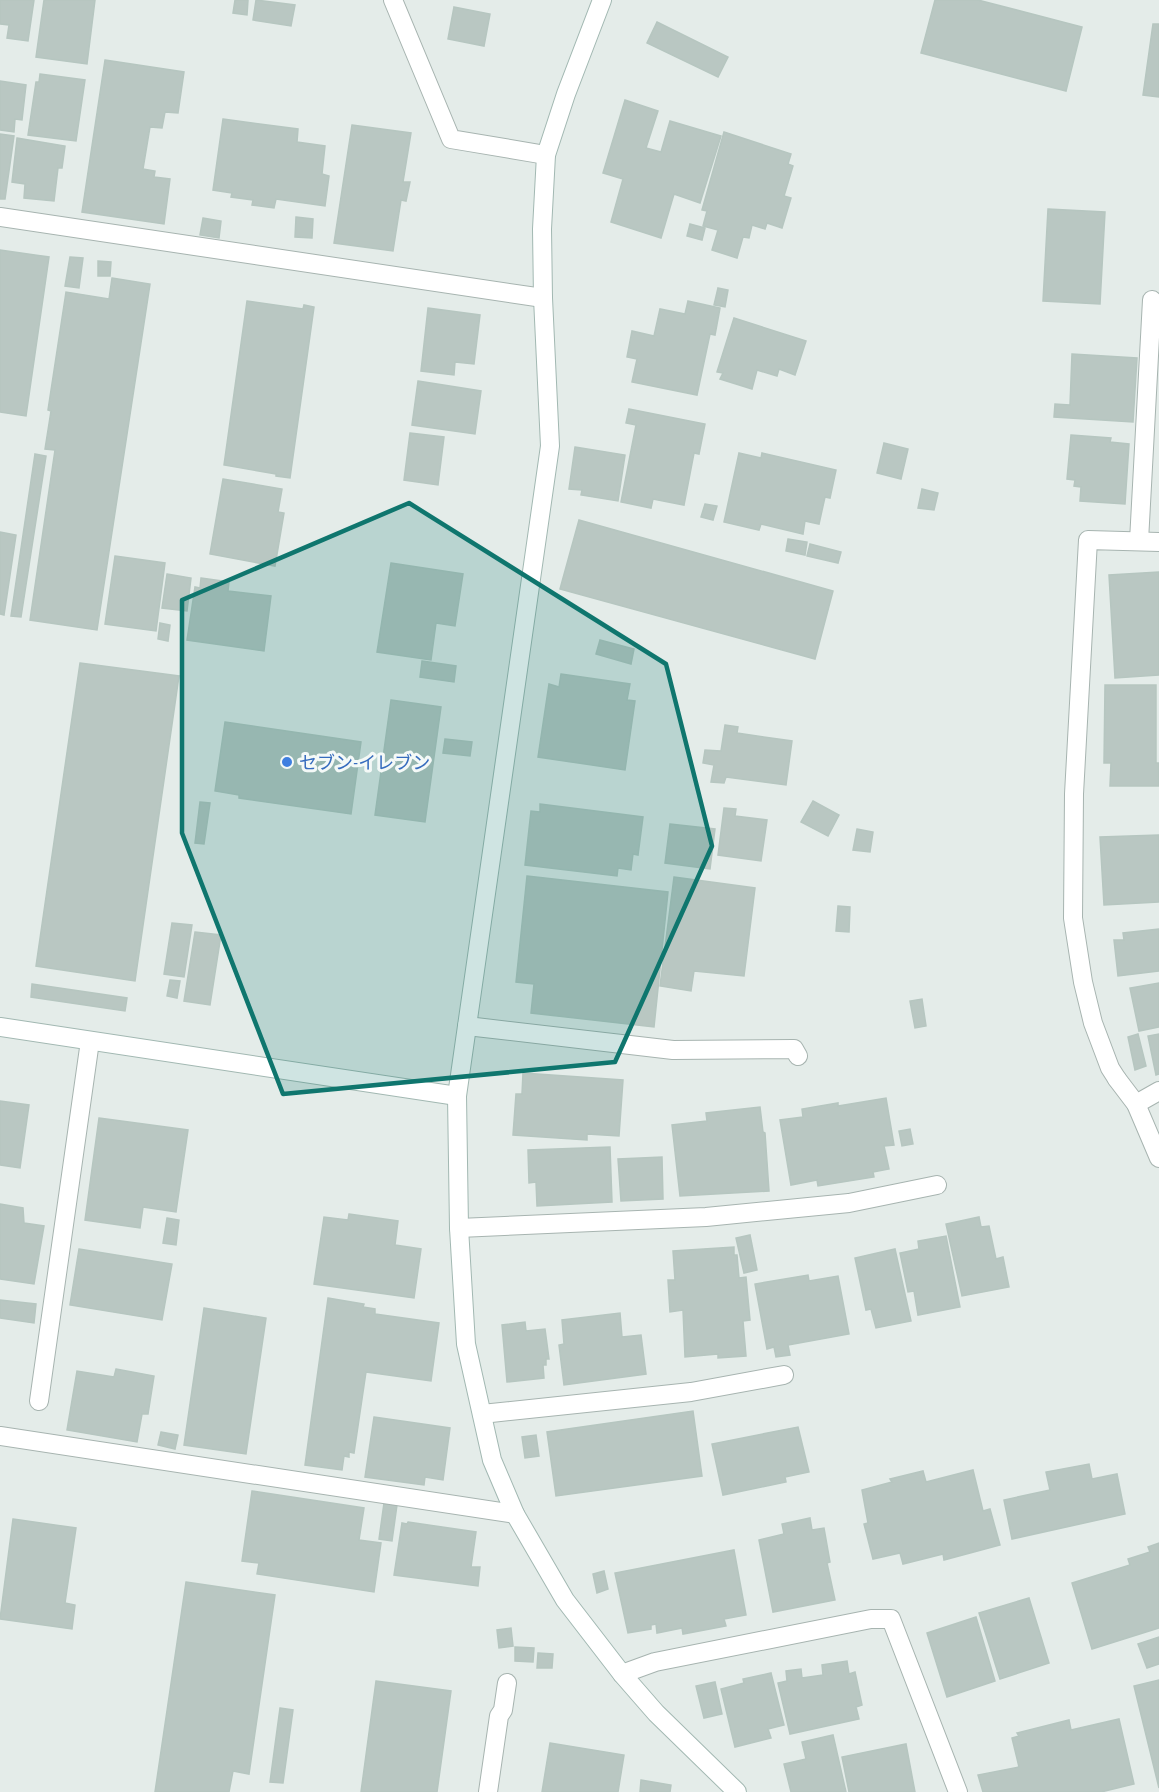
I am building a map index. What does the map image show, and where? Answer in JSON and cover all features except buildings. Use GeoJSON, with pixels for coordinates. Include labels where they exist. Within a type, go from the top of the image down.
{"type":"FeatureCollection","features":[{"type":"Feature","properties":{"kind":"street"},"geometry":{"type":"LineString","coordinates":[[393,0],[451,139],[546,155]]}},
{"type":"Feature","properties":{"kind":"street"},"geometry":{"type":"LineString","coordinates":[[602,0],[566,94],[546,155],[542,229],[550,446],[457,1096],[459,1228],[466,1344],[492,1460],[515,1514],[565,1600],[622,1674],[656,1713],[737,1792]]}},
{"type":"Feature","properties":{"kind":"street"},"geometry":{"type":"LineString","coordinates":[[0,217],[543,298]]}},
{"type":"Feature","properties":{"kind":"street"},"geometry":{"type":"LineString","coordinates":[[1139,541],[1152,300]]}},
{"type":"Feature","properties":{"kind":"street"},"geometry":{"type":"LineString","coordinates":[[1159,542],[1088,540],[1074,794],[1073,918],[1083,982],[1093,1023],[1110,1068],[1136,1104],[1159,1158]]}},
{"type":"Feature","properties":{"kind":"street"},"geometry":{"type":"LineString","coordinates":[[467,1026],[674,1056],[794,1049],[798,1056]]}},
{"type":"Feature","properties":{"kind":"street"},"geometry":{"type":"LineString","coordinates":[[0,1027],[457,1096]]}},
{"type":"Feature","properties":{"kind":"street"},"geometry":{"type":"LineString","coordinates":[[39,1401],[90,1041]]}},
{"type":"Feature","properties":{"kind":"street"},"geometry":{"type":"LineString","coordinates":[[1136,1104],[1159,1091]]}},
{"type":"Feature","properties":{"kind":"street"},"geometry":{"type":"LineString","coordinates":[[459,1228],[706,1217],[849,1203],[937,1185]]}},
{"type":"Feature","properties":{"kind":"street"},"geometry":{"type":"LineString","coordinates":[[482,1414],[691,1392],[784,1375]]}},
{"type":"Feature","properties":{"kind":"street"},"geometry":{"type":"LineString","coordinates":[[0,1436],[515,1514]]}},
{"type":"Feature","properties":{"kind":"street"},"geometry":{"type":"LineString","coordinates":[[622,1674],[655,1662],[871,1619],[891,1618],[958,1792]]}},
{"type":"Feature","properties":{"kind":"street"},"geometry":{"type":"LineString","coordinates":[[488,1792],[498,1716],[503,1710],[507,1683]]}},
{"type":"Feature","properties":{"kind":"highlighted area"},"geometry":{"type":"Polygon","coordinates":[[[409,503],[666,664],[712,846],[615,1062],[283,1094],[182,833],[182,600],[409,503]]]}},
{"type":"Feature","properties":{"kind":"place","name":"セブン-イレブン"},"geometry":{"type":"Point","coordinates":[287,762]}}]}
